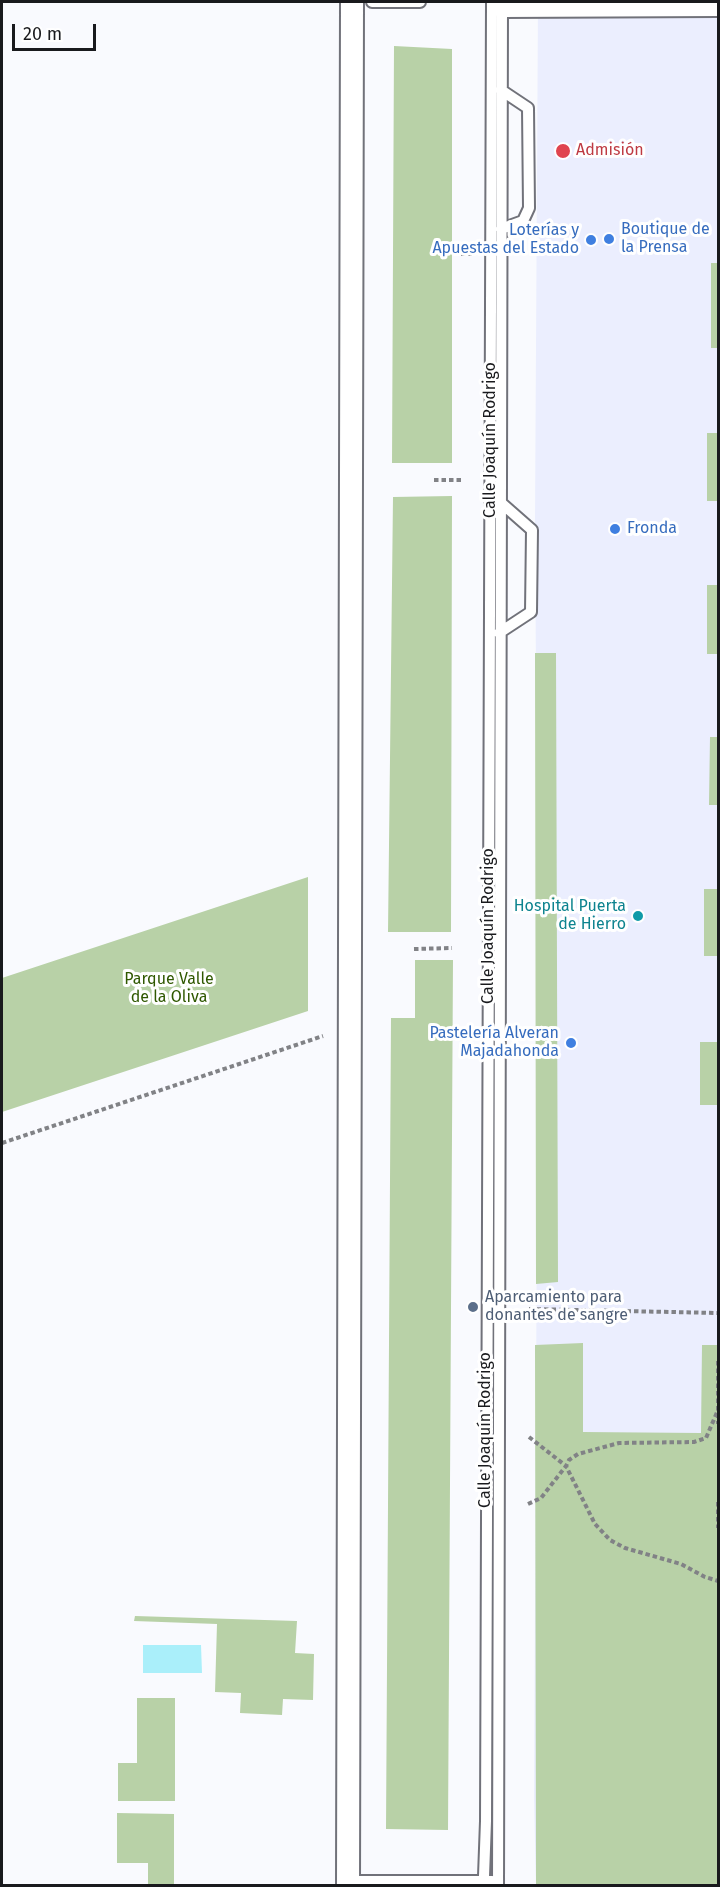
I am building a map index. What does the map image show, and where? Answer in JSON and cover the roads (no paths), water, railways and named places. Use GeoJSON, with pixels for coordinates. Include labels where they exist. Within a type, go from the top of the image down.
{"type":"FeatureCollection","features":[{"type":"Feature","properties":{"kind":"street"},"geometry":{"type":"LineString","coordinates":[[348,1883],[352,2]]}},
{"type":"Feature","properties":{"kind":"street"},"geometry":{"type":"LineString","coordinates":[[498,3],[718,5]]}},
{"type":"Feature","properties":{"kind":"lane"},"geometry":{"type":"LineString","coordinates":[[372,2],[420,2]]}},
{"type":"Feature","properties":{"kind":"lane","name":"Calle Joaquín Rodrigo"},"geometry":{"type":"LineString","coordinates":[[498,3],[501,90],[499,633],[501,1242],[498,1883]]}},
{"type":"Feature","properties":{"kind":"lane","name":"Calle Joaquín Rodrigo"},"geometry":{"type":"LineString","coordinates":[[486,1883],[498,3]]}},
{"type":"Feature","properties":{"kind":"lane"},"geometry":{"type":"LineString","coordinates":[[501,90],[528,108],[529,208],[523,221],[501,229]]}},
{"type":"Feature","properties":{"kind":"lane"},"geometry":{"type":"LineString","coordinates":[[499,633],[531,612],[532,530],[500,501]]}},
{"type":"Feature","properties":{"kind":"lane"},"geometry":{"type":"LineString","coordinates":[[348,1883],[498,1883]]}},
{"type":"Feature","properties":{"kind":"water"},"geometry":{"type":"Polygon","coordinates":[[[143,1645],[201,1645],[202,1673],[143,1673],[143,1645]]]}},
{"type":"Feature","properties":{"kind":"place","name":"Admisión"},"geometry":{"type":"Point","coordinates":[563,151]}},
{"type":"Feature","properties":{"kind":"place","name":"Boutique de la Prensa"},"geometry":{"type":"Point","coordinates":[609,239]}},
{"type":"Feature","properties":{"kind":"place","name":"Loterías y Apuestas del Estado"},"geometry":{"type":"Point","coordinates":[591,240]}},
{"type":"Feature","properties":{"kind":"place","name":"Fronda"},"geometry":{"type":"Point","coordinates":[615,529]}},
{"type":"Feature","properties":{"kind":"place","name":"Hospital Puerta de Hierro"},"geometry":{"type":"Point","coordinates":[638,916]}},
{"type":"Feature","properties":{"kind":"place","name":"Pastelería Alveran Majadahonda"},"geometry":{"type":"Point","coordinates":[571,1043]}},
{"type":"Feature","properties":{"kind":"place","name":"Aparcamiento para donantes de sangre"},"geometry":{"type":"Point","coordinates":[473,1307]}},
{"type":"Feature","properties":{"kind":"park label","name":"Parque Valle de la Oliva"},"geometry":{"type":"Point","coordinates":[169,989]}}]}
